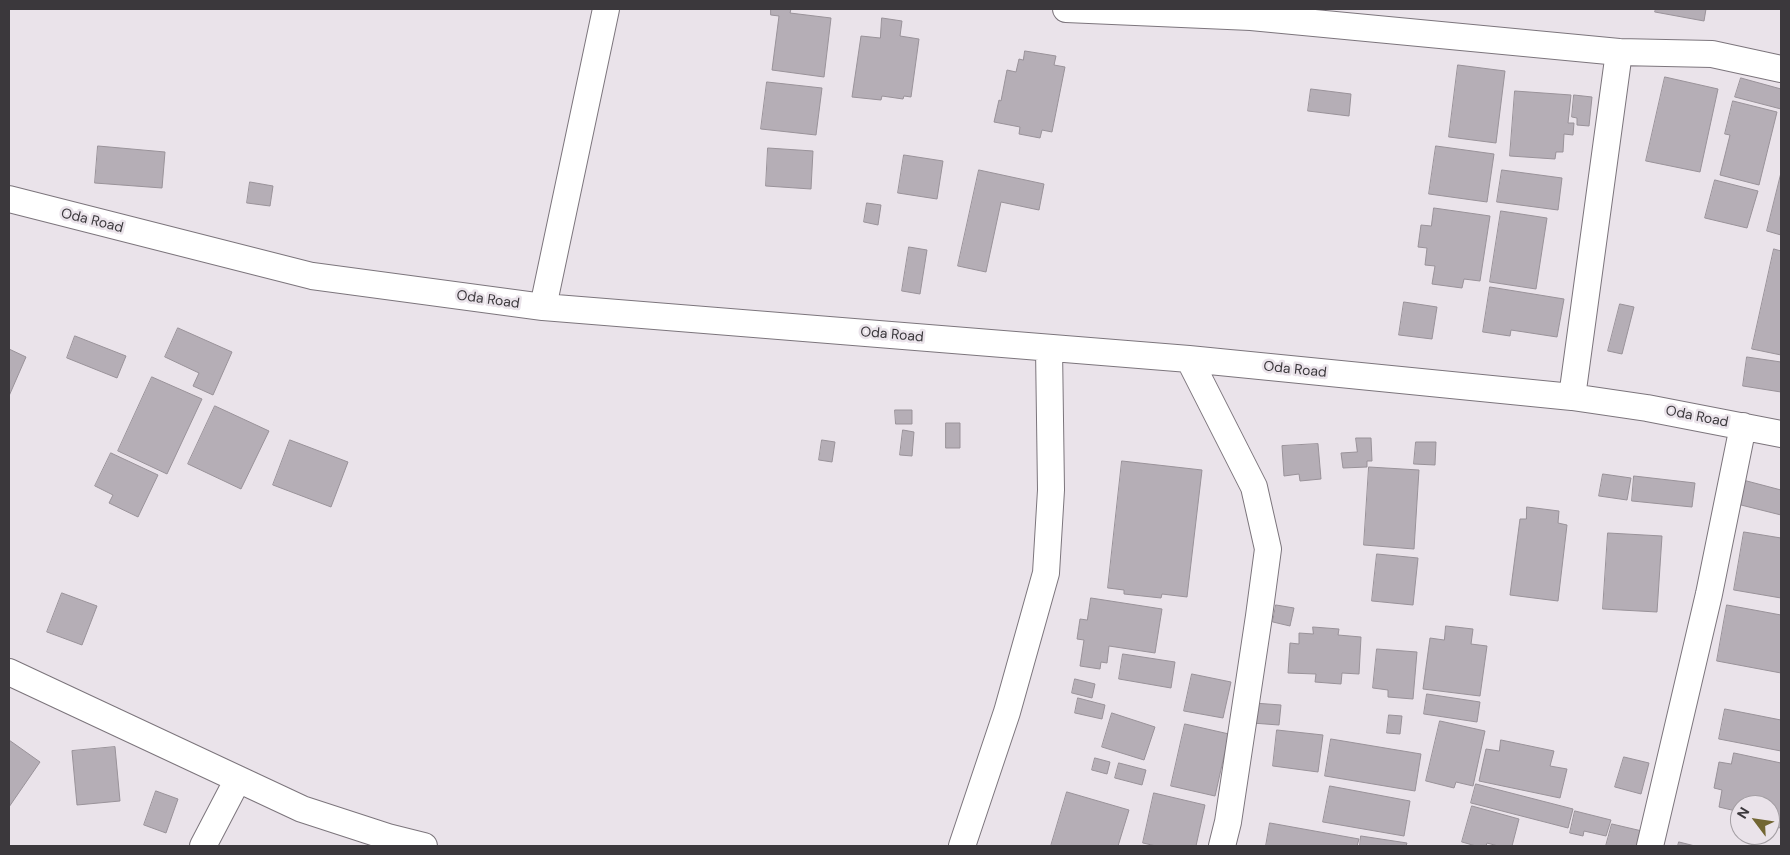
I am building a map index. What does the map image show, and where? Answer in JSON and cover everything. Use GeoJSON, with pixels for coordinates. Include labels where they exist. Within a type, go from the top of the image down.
{"type":"FeatureCollection","features":[{"type":"Feature","properties":{"kind":"street"},"geometry":{"type":"LineString","coordinates":[[543,307],[606,9]]}},
{"type":"Feature","properties":{"kind":"street"},"geometry":{"type":"LineString","coordinates":[[1066,9],[1251,17],[1619,52],[1712,54],[1781,69]]}},
{"type":"Feature","properties":{"kind":"street"},"geometry":{"type":"LineString","coordinates":[[1572,397],[1619,52]]}},
{"type":"Feature","properties":{"kind":"street","name":"Oda Road"},"geometry":{"type":"LineString","coordinates":[[9,199],[312,276],[543,307],[1189,359],[1572,397],[1647,408],[1781,434]]}},
{"type":"Feature","properties":{"kind":"street"},"geometry":{"type":"LineString","coordinates":[[962,846],[1008,712],[1046,573],[1051,490],[1049,348]]}},
{"type":"Feature","properties":{"kind":"street"},"geometry":{"type":"LineString","coordinates":[[1189,359],[1254,487],[1268,549],[1228,822],[1222,846]]}},
{"type":"Feature","properties":{"kind":"street"},"geometry":{"type":"LineString","coordinates":[[1650,846],[1709,594],[1743,426]]}},
{"type":"Feature","properties":{"kind":"street"},"geometry":{"type":"LineString","coordinates":[[9,672],[302,809],[388,837],[424,846]]}},
{"type":"Feature","properties":{"kind":"street"},"geometry":{"type":"LineString","coordinates":[[203,846],[238,779]]}},
{"type":"Feature","properties":{"kind":"building"},"geometry":{"type":"Polygon","coordinates":[[[771,9],[791,9],[790,13],[831,18],[824,77],[772,70],[779,16],[771,15],[771,9]]]}},
{"type":"Feature","properties":{"kind":"building"},"geometry":{"type":"Polygon","coordinates":[[[1656,9],[1706,9],[1704,21],[1655,12],[1656,9]]]}},
{"type":"Feature","properties":{"kind":"building"},"geometry":{"type":"Polygon","coordinates":[[[882,18],[902,21],[900,36],[919,39],[911,97],[904,96],[903,99],[882,96],[881,100],[852,97],[861,36],[880,38],[882,18]]]}},
{"type":"Feature","properties":{"kind":"building"},"geometry":{"type":"Polygon","coordinates":[[[1025,51],[1056,56],[1054,65],[1065,67],[1052,132],[1042,130],[1040,138],[1019,134],[1020,127],[994,122],[999,100],[1001,101],[1007,70],[1016,72],[1019,59],[1023,60],[1025,51]]]}},
{"type":"Feature","properties":{"kind":"building"},"geometry":{"type":"Polygon","coordinates":[[[1458,65],[1505,71],[1496,143],[1449,137],[1458,65]]]}},
{"type":"Feature","properties":{"kind":"building"},"geometry":{"type":"Polygon","coordinates":[[[1665,77],[1718,89],[1700,172],[1646,161],[1665,77]]]}},
{"type":"Feature","properties":{"kind":"building"},"geometry":{"type":"Polygon","coordinates":[[[1741,78],[1781,89],[1781,109],[1735,97],[1741,78]]]}},
{"type":"Feature","properties":{"kind":"building"},"geometry":{"type":"Polygon","coordinates":[[[767,82],[822,88],[816,135],[761,129],[767,82]]]}},
{"type":"Feature","properties":{"kind":"building"},"geometry":{"type":"Polygon","coordinates":[[[1311,89],[1351,94],[1349,116],[1308,111],[1311,89]]]}},
{"type":"Feature","properties":{"kind":"building"},"geometry":{"type":"Polygon","coordinates":[[[1515,91],[1571,95],[1568,123],[1574,123],[1573,135],[1564,134],[1563,152],[1556,152],[1555,159],[1510,156],[1515,91]]]}},
{"type":"Feature","properties":{"kind":"building"},"geometry":{"type":"Polygon","coordinates":[[[1574,95],[1592,97],[1589,126],[1577,125],[1577,118],[1572,117],[1574,95]]]}},
{"type":"Feature","properties":{"kind":"building"},"geometry":{"type":"Polygon","coordinates":[[[1733,101],[1777,112],[1759,185],[1720,175],[1730,135],[1725,134],[1733,101]]]}},
{"type":"Feature","properties":{"kind":"building"},"geometry":{"type":"Polygon","coordinates":[[[98,146],[165,152],[162,188],[95,183],[98,146]]]}},
{"type":"Feature","properties":{"kind":"building"},"geometry":{"type":"Polygon","coordinates":[[[1436,146],[1494,154],[1487,202],[1429,194],[1436,146]]]}},
{"type":"Feature","properties":{"kind":"building"},"geometry":{"type":"Polygon","coordinates":[[[768,148],[813,151],[811,189],[766,186],[768,148]]]}},
{"type":"Feature","properties":{"kind":"building"},"geometry":{"type":"Polygon","coordinates":[[[904,155],[943,161],[937,199],[898,193],[904,155]]]}},
{"type":"Feature","properties":{"kind":"building"},"geometry":{"type":"Polygon","coordinates":[[[979,170],[1044,184],[1039,210],[1001,202],[986,272],[958,266],[979,170]]]}},
{"type":"Feature","properties":{"kind":"building"},"geometry":{"type":"Polygon","coordinates":[[[1502,170],[1562,178],[1558,210],[1497,202],[1502,170]]]}},
{"type":"Feature","properties":{"kind":"building"},"geometry":{"type":"Polygon","coordinates":[[[1781,173],[1781,235],[1767,231],[1781,173]]]}},
{"type":"Feature","properties":{"kind":"building"},"geometry":{"type":"Polygon","coordinates":[[[1715,180],[1758,191],[1747,228],[1705,218],[1715,180]]]}},
{"type":"Feature","properties":{"kind":"building"},"geometry":{"type":"Polygon","coordinates":[[[250,182],[273,186],[270,206],[247,203],[250,182]]]}},
{"type":"Feature","properties":{"kind":"building"},"geometry":{"type":"Polygon","coordinates":[[[867,203],[881,205],[878,225],[864,222],[867,203]]]}},
{"type":"Feature","properties":{"kind":"building"},"geometry":{"type":"Polygon","coordinates":[[[1434,208],[1490,216],[1480,281],[1464,279],[1462,288],[1432,284],[1435,266],[1425,265],[1427,248],[1418,247],[1421,225],[1431,226],[1434,208]]]}},
{"type":"Feature","properties":{"kind":"building"},"geometry":{"type":"Polygon","coordinates":[[[1501,211],[1547,218],[1536,289],[1490,282],[1501,211]]]}},
{"type":"Feature","properties":{"kind":"building"},"geometry":{"type":"Polygon","coordinates":[[[909,247],[927,250],[920,294],[902,291],[909,247]]]}},
{"type":"Feature","properties":{"kind":"building"},"geometry":{"type":"Polygon","coordinates":[[[1774,249],[1781,251],[1781,355],[1752,349],[1774,249]]]}},
{"type":"Feature","properties":{"kind":"building"},"geometry":{"type":"Polygon","coordinates":[[[1490,287],[1564,299],[1557,337],[1511,330],[1510,336],[1483,332],[1490,287]]]}},
{"type":"Feature","properties":{"kind":"building"},"geometry":{"type":"Polygon","coordinates":[[[1404,302],[1437,307],[1432,339],[1399,335],[1404,302]]]}},
{"type":"Feature","properties":{"kind":"building"},"geometry":{"type":"Polygon","coordinates":[[[1620,304],[1634,307],[1622,354],[1608,351],[1620,304]]]}},
{"type":"Feature","properties":{"kind":"building"},"geometry":{"type":"Polygon","coordinates":[[[178,328],[232,352],[213,395],[193,386],[199,373],[165,357],[178,328]]]}},
{"type":"Feature","properties":{"kind":"building"},"geometry":{"type":"Polygon","coordinates":[[[75,336],[126,356],[117,378],[67,358],[75,336]]]}},
{"type":"Feature","properties":{"kind":"building"},"geometry":{"type":"Polygon","coordinates":[[[9,349],[26,357],[9,396],[9,349]]]}},
{"type":"Feature","properties":{"kind":"building"},"geometry":{"type":"Polygon","coordinates":[[[1747,357],[1781,362],[1781,392],[1743,386],[1747,357]]]}},
{"type":"Feature","properties":{"kind":"building"},"geometry":{"type":"Polygon","coordinates":[[[152,377],[202,399],[167,474],[118,451],[152,377]]]}},
{"type":"Feature","properties":{"kind":"building"},"geometry":{"type":"Polygon","coordinates":[[[215,406],[269,431],[241,489],[188,464],[215,406]]]}},
{"type":"Feature","properties":{"kind":"building"},"geometry":{"type":"Polygon","coordinates":[[[895,410],[912,410],[912,424],[896,424],[895,410]]]}},
{"type":"Feature","properties":{"kind":"building"},"geometry":{"type":"Polygon","coordinates":[[[946,423],[960,423],[960,448],[946,448],[946,423]]]}},
{"type":"Feature","properties":{"kind":"building"},"geometry":{"type":"Polygon","coordinates":[[[903,430],[914,432],[912,456],[900,455],[903,430]]]}},
{"type":"Feature","properties":{"kind":"building"},"geometry":{"type":"Polygon","coordinates":[[[1356,438],[1371,438],[1372,461],[1367,461],[1367,467],[1343,468],[1341,453],[1357,452],[1356,438]]]}},
{"type":"Feature","properties":{"kind":"building"},"geometry":{"type":"Polygon","coordinates":[[[290,440],[348,462],[331,507],[273,485],[290,440]]]}},
{"type":"Feature","properties":{"kind":"building"},"geometry":{"type":"Polygon","coordinates":[[[822,440],[835,442],[832,462],[819,460],[822,440]]]}},
{"type":"Feature","properties":{"kind":"building"},"geometry":{"type":"Polygon","coordinates":[[[1416,442],[1436,442],[1435,465],[1414,464],[1416,442]]]}},
{"type":"Feature","properties":{"kind":"building"},"geometry":{"type":"Polygon","coordinates":[[[1318,444],[1321,479],[1300,481],[1299,474],[1284,476],[1282,446],[1318,444]]]}},
{"type":"Feature","properties":{"kind":"building"},"geometry":{"type":"Polygon","coordinates":[[[111,453],[158,475],[138,517],[109,503],[113,495],[95,486],[111,453]]]}},
{"type":"Feature","properties":{"kind":"building"},"geometry":{"type":"Polygon","coordinates":[[[1122,461],[1202,470],[1187,597],[1162,594],[1161,598],[1124,594],[1124,590],[1108,588],[1122,461]]]}},
{"type":"Feature","properties":{"kind":"building"},"geometry":{"type":"Polygon","coordinates":[[[1369,467],[1419,470],[1414,549],[1364,545],[1369,467]]]}},
{"type":"Feature","properties":{"kind":"building"},"geometry":{"type":"Polygon","coordinates":[[[1603,474],[1631,478],[1627,500],[1599,496],[1603,474]]]}},
{"type":"Feature","properties":{"kind":"building"},"geometry":{"type":"Polygon","coordinates":[[[1634,476],[1695,483],[1692,507],[1632,501],[1634,476]]]}},
{"type":"Feature","properties":{"kind":"building"},"geometry":{"type":"Polygon","coordinates":[[[1743,480],[1781,490],[1781,515],[1737,504],[1743,480]]]}},
{"type":"Feature","properties":{"kind":"building"},"geometry":{"type":"Polygon","coordinates":[[[1527,507],[1559,511],[1558,523],[1567,525],[1558,601],[1510,595],[1520,519],[1526,519],[1527,507]]]}},
{"type":"Feature","properties":{"kind":"building"},"geometry":{"type":"Polygon","coordinates":[[[1744,532],[1781,538],[1781,598],[1734,590],[1744,532]]]}},
{"type":"Feature","properties":{"kind":"building"},"geometry":{"type":"Polygon","coordinates":[[[1608,533],[1662,536],[1657,612],[1603,609],[1608,533]]]}},
{"type":"Feature","properties":{"kind":"building"},"geometry":{"type":"Polygon","coordinates":[[[1377,554],[1418,558],[1413,605],[1372,601],[1377,554]]]}},
{"type":"Feature","properties":{"kind":"building"},"geometry":{"type":"Polygon","coordinates":[[[62,593],[97,606],[82,645],[47,632],[62,593]]]}},
{"type":"Feature","properties":{"kind":"building"},"geometry":{"type":"Polygon","coordinates":[[[1091,598],[1162,609],[1155,653],[1109,646],[1107,663],[1101,662],[1100,669],[1080,666],[1084,640],[1077,639],[1080,619],[1087,620],[1091,598]]]}},
{"type":"Feature","properties":{"kind":"building"},"geometry":{"type":"Polygon","coordinates":[[[1276,605],[1294,608],[1290,626],[1273,622],[1276,605]]]}},
{"type":"Feature","properties":{"kind":"building"},"geometry":{"type":"Polygon","coordinates":[[[1727,605],[1781,615],[1781,673],[1717,661],[1727,605]]]}},
{"type":"Feature","properties":{"kind":"building"},"geometry":{"type":"Polygon","coordinates":[[[1446,626],[1473,629],[1471,644],[1487,646],[1480,696],[1423,689],[1430,638],[1444,640],[1446,626]]]}},
{"type":"Feature","properties":{"kind":"building"},"geometry":{"type":"Polygon","coordinates":[[[1313,627],[1339,629],[1338,635],[1361,637],[1359,674],[1342,673],[1341,684],[1315,682],[1316,674],[1288,673],[1290,643],[1299,644],[1299,633],[1313,634],[1313,627]]]}},
{"type":"Feature","properties":{"kind":"building"},"geometry":{"type":"Polygon","coordinates":[[[1377,649],[1417,652],[1413,699],[1388,697],[1388,690],[1373,688],[1377,649]]]}},
{"type":"Feature","properties":{"kind":"building"},"geometry":{"type":"Polygon","coordinates":[[[1123,654],[1175,662],[1171,688],[1119,679],[1123,654]]]}},
{"type":"Feature","properties":{"kind":"building"},"geometry":{"type":"Polygon","coordinates":[[[1192,674],[1231,682],[1223,718],[1184,711],[1192,674]]]}},
{"type":"Feature","properties":{"kind":"building"},"geometry":{"type":"Polygon","coordinates":[[[1075,679],[1095,684],[1092,698],[1072,693],[1075,679]]]}},
{"type":"Feature","properties":{"kind":"building"},"geometry":{"type":"Polygon","coordinates":[[[1427,694],[1480,702],[1477,722],[1424,714],[1427,694]]]}},
{"type":"Feature","properties":{"kind":"building"},"geometry":{"type":"Polygon","coordinates":[[[1078,698],[1105,705],[1102,719],[1075,713],[1078,698]]]}},
{"type":"Feature","properties":{"kind":"building"},"geometry":{"type":"Polygon","coordinates":[[[1254,703],[1281,705],[1279,725],[1252,723],[1254,703]]]}},
{"type":"Feature","properties":{"kind":"building"},"geometry":{"type":"Polygon","coordinates":[[[1725,709],[1781,720],[1781,751],[1719,739],[1725,709]]]}},
{"type":"Feature","properties":{"kind":"building"},"geometry":{"type":"Polygon","coordinates":[[[1112,713],[1155,727],[1144,760],[1102,747],[1112,713]]]}},
{"type":"Feature","properties":{"kind":"building"},"geometry":{"type":"Polygon","coordinates":[[[1389,715],[1402,716],[1400,734],[1387,733],[1389,715]]]}},
{"type":"Feature","properties":{"kind":"building"},"geometry":{"type":"Polygon","coordinates":[[[1440,721],[1485,731],[1473,786],[1456,782],[1454,788],[1426,781],[1440,721]]]}},
{"type":"Feature","properties":{"kind":"building"},"geometry":{"type":"Polygon","coordinates":[[[1185,724],[1229,734],[1215,796],[1171,786],[1185,724]]]}},
{"type":"Feature","properties":{"kind":"building"},"geometry":{"type":"Polygon","coordinates":[[[1277,730],[1323,735],[1318,772],[1273,766],[1277,730]]]}},
{"type":"Feature","properties":{"kind":"building"},"geometry":{"type":"Polygon","coordinates":[[[1331,739],[1421,754],[1415,791],[1325,776],[1331,739]]]}},
{"type":"Feature","properties":{"kind":"building"},"geometry":{"type":"Polygon","coordinates":[[[9,740],[40,762],[9,807],[9,740]]]}},
{"type":"Feature","properties":{"kind":"building"},"geometry":{"type":"Polygon","coordinates":[[[1501,740],[1554,751],[1550,766],[1567,769],[1560,798],[1479,781],[1486,749],[1499,751],[1501,740]]]}},
{"type":"Feature","properties":{"kind":"building"},"geometry":{"type":"Polygon","coordinates":[[[115,747],[120,801],[77,805],[72,751],[115,747]]]}},
{"type":"Feature","properties":{"kind":"building"},"geometry":{"type":"Polygon","coordinates":[[[1734,753],[1781,763],[1781,828],[1780,795],[1730,795],[1730,810],[1719,807],[1722,790],[1714,788],[1719,762],[1731,764],[1734,753]]]}},
{"type":"Feature","properties":{"kind":"building"},"geometry":{"type":"Polygon","coordinates":[[[1624,757],[1649,763],[1641,794],[1615,787],[1624,757]]]}},
{"type":"Feature","properties":{"kind":"building"},"geometry":{"type":"Polygon","coordinates":[[[1095,758],[1110,762],[1107,774],[1092,770],[1095,758]]]}},
{"type":"Feature","properties":{"kind":"building"},"geometry":{"type":"Polygon","coordinates":[[[1119,763],[1146,770],[1142,785],[1115,778],[1119,763]]]}},
{"type":"Feature","properties":{"kind":"building"},"geometry":{"type":"Polygon","coordinates":[[[1476,784],[1573,809],[1568,828],[1471,803],[1476,784]]]}},
{"type":"Feature","properties":{"kind":"building"},"geometry":{"type":"Polygon","coordinates":[[[1330,786],[1410,801],[1404,836],[1323,822],[1330,786]]]}},
{"type":"Feature","properties":{"kind":"building"},"geometry":{"type":"Polygon","coordinates":[[[156,791],[178,799],[166,833],[144,825],[156,791]]]}},
{"type":"Feature","properties":{"kind":"building"},"geometry":{"type":"Polygon","coordinates":[[[1067,792],[1129,810],[1118,846],[1051,846],[1067,792]]]}},
{"type":"Feature","properties":{"kind":"building"},"geometry":{"type":"Polygon","coordinates":[[[1154,793],[1205,805],[1196,846],[1156,846],[1143,843],[1154,793]]]}},
{"type":"Feature","properties":{"kind":"building"},"geometry":{"type":"Polygon","coordinates":[[[1472,806],[1519,819],[1512,846],[1498,846],[1487,843],[1486,846],[1476,846],[1462,842],[1472,806]]]}},
{"type":"Feature","properties":{"kind":"building"},"geometry":{"type":"Polygon","coordinates":[[[1575,811],[1611,820],[1606,836],[1584,831],[1583,836],[1570,833],[1575,811]]]}},
{"type":"Feature","properties":{"kind":"building"},"geometry":{"type":"Polygon","coordinates":[[[1270,823],[1359,839],[1357,846],[1266,846],[1270,823]]]}},
{"type":"Feature","properties":{"kind":"building"},"geometry":{"type":"Polygon","coordinates":[[[1612,824],[1642,831],[1638,846],[1606,846],[1612,824]]]}},
{"type":"Feature","properties":{"kind":"building"},"geometry":{"type":"Polygon","coordinates":[[[1361,836],[1407,843],[1406,846],[1360,846],[1361,836]]]}},
{"type":"Feature","properties":{"kind":"building"},"geometry":{"type":"Polygon","coordinates":[[[1679,842],[1695,846],[1678,846],[1679,842]]]}}]}
